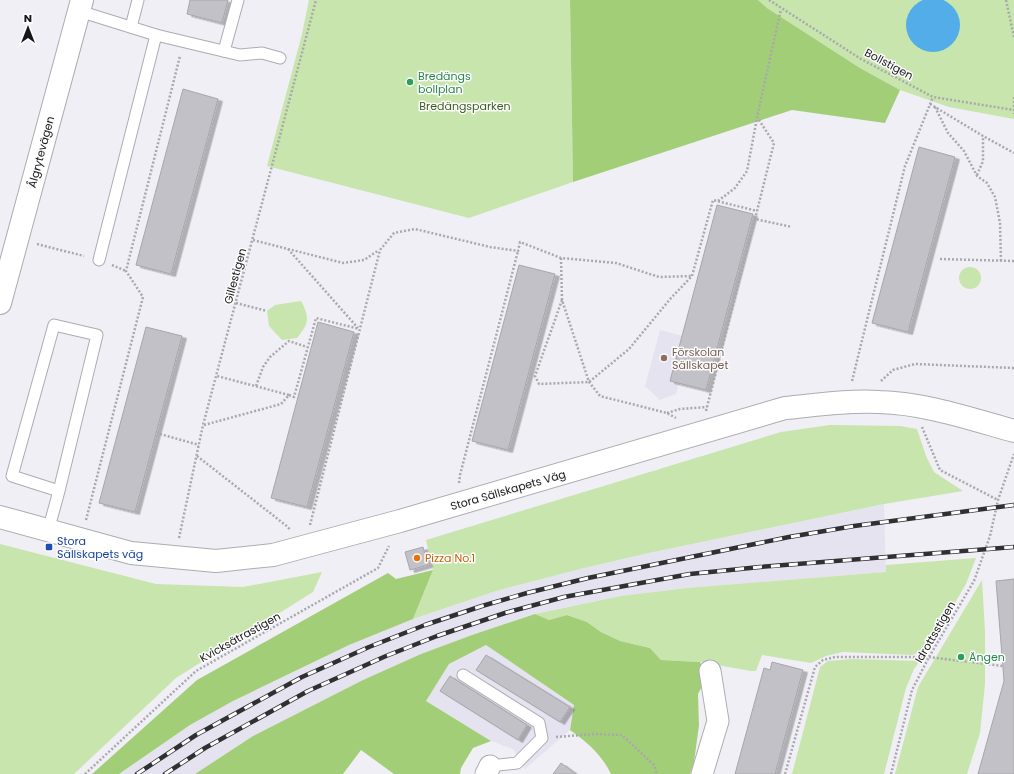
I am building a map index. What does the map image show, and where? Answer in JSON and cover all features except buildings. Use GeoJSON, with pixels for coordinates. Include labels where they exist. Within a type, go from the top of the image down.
{"type":"FeatureCollection","features":[{"type":"Feature","properties":{"kind":"street","name":"Ålgrytevägen"},"geometry":{"type":"LineString","coordinates":[[0,303],[81,6]]}},
{"type":"Feature","properties":{"kind":"street","name":"Stora Sällskapets Väg"},"geometry":{"type":"LineString","coordinates":[[0,517],[81,540],[131,552],[175,558],[223,560],[273,555],[304,540],[400,521],[785,408],[847,402],[881,402],[940,411],[1014,431]]}},
{"type":"Feature","properties":{"kind":"street"},"geometry":{"type":"LineString","coordinates":[[702,774],[718,721],[710,671]]}},
{"type":"Feature","properties":{"kind":"lane"},"geometry":{"type":"LineString","coordinates":[[131,27],[138,0]]}},
{"type":"Feature","properties":{"kind":"lane"},"geometry":{"type":"LineString","coordinates":[[224,51],[238,0]]}},
{"type":"Feature","properties":{"kind":"lane"},"geometry":{"type":"LineString","coordinates":[[81,6],[131,27],[156,35],[240,55],[262,53],[280,58]]}},
{"type":"Feature","properties":{"kind":"lane"},"geometry":{"type":"LineString","coordinates":[[99,260],[156,35]]}},
{"type":"Feature","properties":{"kind":"lane"},"geometry":{"type":"LineString","coordinates":[[48,531],[59,491],[97,335],[54,325],[12,476],[59,491]]}},
{"type":"Feature","properties":{"kind":"lane"},"geometry":{"type":"LineString","coordinates":[[463,675],[539,723],[542,738],[518,763],[488,770]]}},
{"type":"Feature","properties":{"kind":"path","name":"Gillestigen"},"geometry":{"type":"LineString","coordinates":[[175,558],[203,425],[316,0]]}},
{"type":"Feature","properties":{"kind":"path","name":"Bollstigen"},"geometry":{"type":"LineString","coordinates":[[769,0],[861,59],[932,97],[1014,110]]}},
{"type":"Feature","properties":{"kind":"path"},"geometry":{"type":"LineString","coordinates":[[1006,0],[1014,37]]}},
{"type":"Feature","properties":{"kind":"path"},"geometry":{"type":"LineString","coordinates":[[718,201],[735,188],[747,170],[781,9]]}},
{"type":"Feature","properties":{"kind":"path"},"geometry":{"type":"LineString","coordinates":[[126,271],[183,42]]}},
{"type":"Feature","properties":{"kind":"path"},"geometry":{"type":"LineString","coordinates":[[847,402],[905,166],[932,97]]}},
{"type":"Feature","properties":{"kind":"path"},"geometry":{"type":"LineString","coordinates":[[1014,97],[1014,114]]}},
{"type":"Feature","properties":{"kind":"path"},"geometry":{"type":"LineString","coordinates":[[930,104],[1014,153]]}},
{"type":"Feature","properties":{"kind":"path"},"geometry":{"type":"LineString","coordinates":[[935,107],[948,133],[964,151],[977,176],[987,183],[994,197],[1000,223],[1001,261]]}},
{"type":"Feature","properties":{"kind":"path"},"geometry":{"type":"LineString","coordinates":[[561,258],[562,300],[589,382],[600,396],[667,413],[678,419],[696,435],[707,407],[774,143],[757,117]]}},
{"type":"Feature","properties":{"kind":"path"},"geometry":{"type":"LineString","coordinates":[[977,176],[983,161],[983,136]]}},
{"type":"Feature","properties":{"kind":"path"},"geometry":{"type":"LineString","coordinates":[[562,300],[535,376],[539,384],[589,382],[629,348],[671,298],[692,276],[713,200],[757,211]]}},
{"type":"Feature","properties":{"kind":"path"},"geometry":{"type":"LineString","coordinates":[[755,219],[792,227]]}},
{"type":"Feature","properties":{"kind":"path"},"geometry":{"type":"LineString","coordinates":[[253,240],[343,263],[364,260],[380,250],[394,233],[415,229],[490,247],[518,251]]}},
{"type":"Feature","properties":{"kind":"path"},"geometry":{"type":"LineString","coordinates":[[18,239],[99,260],[126,271],[143,297],[81,540]]}},
{"type":"Feature","properties":{"kind":"path"},"geometry":{"type":"LineString","coordinates":[[456,504],[460,475],[520,242],[561,258],[616,263],[659,277],[692,276]]}},
{"type":"Feature","properties":{"kind":"path"},"geometry":{"type":"LineString","coordinates":[[288,249],[359,329]]}},
{"type":"Feature","properties":{"kind":"path"},"geometry":{"type":"LineString","coordinates":[[197,456],[304,540],[380,250]]}},
{"type":"Feature","properties":{"kind":"path"},"geometry":{"type":"LineString","coordinates":[[940,259],[1014,261]]}},
{"type":"Feature","properties":{"kind":"path"},"geometry":{"type":"LineString","coordinates":[[236,303],[268,310]]}},
{"type":"Feature","properties":{"kind":"path"},"geometry":{"type":"LineString","coordinates":[[217,376],[294,396],[316,318],[359,329]]}},
{"type":"Feature","properties":{"kind":"path"},"geometry":{"type":"LineString","coordinates":[[256,386],[263,367],[270,357],[289,341],[308,347]]}},
{"type":"Feature","properties":{"kind":"path"},"geometry":{"type":"LineString","coordinates":[[881,402],[881,381],[893,370],[915,364],[1014,368]]}},
{"type":"Feature","properties":{"kind":"path"},"geometry":{"type":"LineString","coordinates":[[203,425],[281,404],[290,395]]}},
{"type":"Feature","properties":{"kind":"path"},"geometry":{"type":"LineString","coordinates":[[913,406],[940,470],[998,500]]}},
{"type":"Feature","properties":{"kind":"path"},"geometry":{"type":"LineString","coordinates":[[667,413],[680,409],[707,407]]}},
{"type":"Feature","properties":{"kind":"path"},"geometry":{"type":"LineString","coordinates":[[160,434],[199,445]]}},
{"type":"Feature","properties":{"kind":"path","name":"Idrottsstigen"},"geometry":{"type":"LineString","coordinates":[[891,774],[912,690],[929,657],[974,581],[990,536],[998,500],[1014,454]]}},
{"type":"Feature","properties":{"kind":"path","name":"Kvicksätrastigen"},"geometry":{"type":"LineString","coordinates":[[85,774],[196,671],[378,568],[400,521]]}},
{"type":"Feature","properties":{"kind":"path"},"geometry":{"type":"LineString","coordinates":[[785,774],[814,667],[823,660],[835,657],[929,657],[1002,666]]}},
{"type":"Feature","properties":{"kind":"path"},"geometry":{"type":"LineString","coordinates":[[568,736],[595,734],[622,735],[654,765],[657,774]]}},
{"type":"Feature","properties":{"kind":"shaded area","name":"Förskolan Sällskapet"},"geometry":{"type":"Polygon","coordinates":[[[660,330],[683,336],[679,383],[676,394],[660,400],[645,386],[660,330]]]}},
{"type":"Feature","properties":{"kind":"shaded area"},"geometry":{"type":"Polygon","coordinates":[[[884,504],[886,572],[687,588],[621,596],[535,614],[421,654],[363,680],[253,736],[195,774],[119,774],[190,725],[233,701],[349,645],[413,619],[496,591],[580,569],[644,554],[884,504]]]}},
{"type":"Feature","properties":{"kind":"shaded area"},"geometry":{"type":"Polygon","coordinates":[[[486,645],[574,705],[570,730],[525,769],[513,749],[491,741],[426,701],[449,664],[486,645]]]}},
{"type":"Feature","properties":{"kind":"green space","name":"Bredängs bollplan"},"geometry":{"type":"Polygon","coordinates":[[[309,0],[570,0],[573,182],[469,218],[267,166],[302,34],[309,0]]]}},
{"type":"Feature","properties":{"kind":"green space"},"geometry":{"type":"Polygon","coordinates":[[[570,0],[758,0],[767,8],[860,68],[900,90],[885,123],[792,110],[573,182],[570,0]]]}},
{"type":"Feature","properties":{"kind":"green space"},"geometry":{"type":"Polygon","coordinates":[[[758,0],[1014,0],[1014,119],[949,107],[900,90],[860,68],[767,8],[758,0]]]}},
{"type":"Feature","properties":{"kind":"green space"},"geometry":{"type":"Polygon","coordinates":[[[970,267],[978,270],[981,278],[978,286],[970,289],[962,286],[959,278],[962,270],[970,267]]]}},
{"type":"Feature","properties":{"kind":"green space"},"geometry":{"type":"Polygon","coordinates":[[[301,301],[307,316],[306,324],[297,338],[282,340],[269,326],[267,311],[275,305],[301,301]]]}},
{"type":"Feature","properties":{"kind":"green space"},"geometry":{"type":"Polygon","coordinates":[[[830,425],[900,426],[917,429],[926,456],[934,472],[963,491],[884,504],[644,554],[496,591],[413,619],[433,570],[426,540],[781,432],[830,425]]]}},
{"type":"Feature","properties":{"kind":"green space"},"geometry":{"type":"Polygon","coordinates":[[[0,544],[156,584],[243,587],[322,572],[313,592],[176,678],[74,774],[0,774],[0,544]]]}},
{"type":"Feature","properties":{"kind":"green space"},"geometry":{"type":"Polygon","coordinates":[[[976,558],[966,584],[933,640],[925,650],[912,655],[843,652],[826,656],[811,663],[762,655],[756,671],[751,671],[700,662],[661,660],[650,648],[620,641],[601,632],[587,622],[567,615],[549,620],[535,614],[621,596],[687,588],[886,572],[886,565],[976,558]]]}},
{"type":"Feature","properties":{"kind":"green space"},"geometry":{"type":"Polygon","coordinates":[[[433,570],[413,619],[349,645],[233,701],[190,725],[119,774],[92,774],[197,680],[388,573],[396,579],[433,570]]]}},
{"type":"Feature","properties":{"kind":"green space","name":"Ängen"},"geometry":{"type":"Polygon","coordinates":[[[982,580],[985,631],[985,684],[980,733],[967,774],[895,774],[918,687],[982,580]]]}},
{"type":"Feature","properties":{"kind":"green space"},"geometry":{"type":"Polygon","coordinates":[[[535,614],[549,620],[567,615],[587,622],[601,632],[620,641],[650,648],[661,660],[700,662],[707,677],[698,694],[699,725],[694,762],[690,774],[611,774],[594,749],[570,730],[574,705],[486,645],[449,664],[426,701],[491,741],[473,748],[461,768],[460,774],[394,774],[361,750],[343,774],[195,774],[253,736],[363,680],[421,654],[535,614]]]}},
{"type":"Feature","properties":{"kind":"green space"},"geometry":{"type":"Polygon","coordinates":[[[852,659],[920,661],[914,669],[906,688],[884,774],[792,774],[820,667],[828,661],[852,659]]]}},
{"type":"Feature","properties":{"kind":"water"},"geometry":{"type":"Polygon","coordinates":[[[928,-2],[938,-2],[952,6],[958,15],[960,25],[958,35],[952,44],[938,52],[928,52],[918,47],[911,40],[906,30],[906,20],[911,10],[918,3],[928,-2]]]}},
{"type":"Feature","properties":{"kind":"railway"},"geometry":{"type":"LineString","coordinates":[[137,774],[196,735],[302,677],[369,647],[425,625],[482,606],[588,578],[789,537],[854,526],[1014,505]]}},
{"type":"Feature","properties":{"kind":"railway"},"geometry":{"type":"LineString","coordinates":[[165,774],[205,748],[308,691],[386,656],[437,636],[505,613],[564,597],[690,574],[1014,547]]}},
{"type":"Feature","properties":{"kind":"place","name":"Bredängs bollplan"},"geometry":{"type":"Point","coordinates":[410,82]}},
{"type":"Feature","properties":{"kind":"place","name":"Förskolan Sällskapet"},"geometry":{"type":"Point","coordinates":[664,358]}},
{"type":"Feature","properties":{"kind":"place","name":"Stora Sällskapets väg"},"geometry":{"type":"Point","coordinates":[49,547]}},
{"type":"Feature","properties":{"kind":"place","name":"Pizza No.1"},"geometry":{"type":"Point","coordinates":[417,558]}},
{"type":"Feature","properties":{"kind":"place","name":"Ängen"},"geometry":{"type":"Point","coordinates":[961,657]}},
{"type":"Feature","properties":{"kind":"park label","name":"Bredängsparken"},"geometry":{"type":"Point","coordinates":[465,106]}}]}
